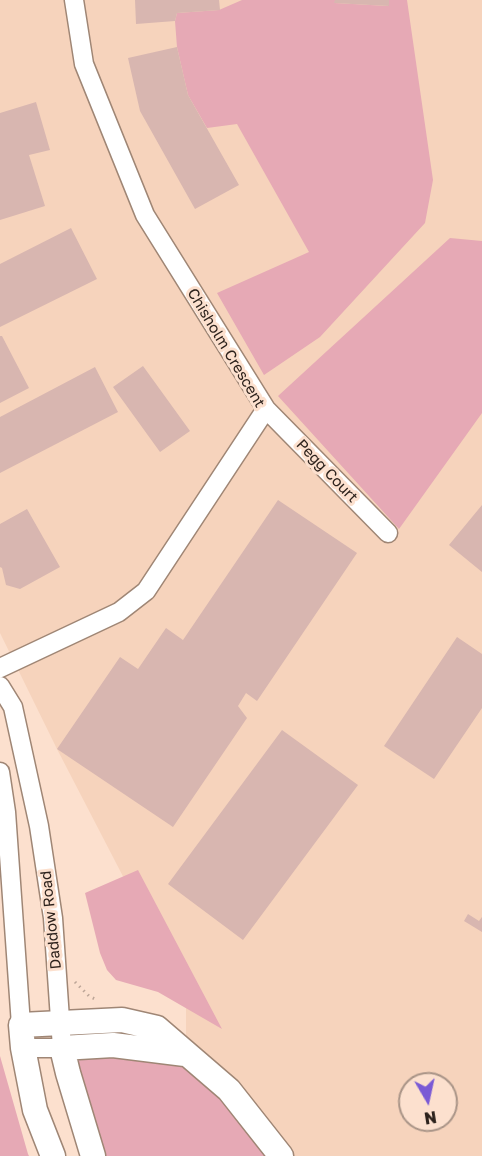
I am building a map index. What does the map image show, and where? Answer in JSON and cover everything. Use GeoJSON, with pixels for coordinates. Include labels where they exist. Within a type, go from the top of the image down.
{"type":"FeatureCollection","features":[{"type":"Feature","properties":{"kind":"main road"},"geometry":{"type":"LineString","coordinates":[[53,1156],[35,1110],[22,1036],[61,1022],[122,1020],[157,1028],[229,1090],[281,1156]]}},
{"type":"Feature","properties":{"kind":"main road"},"geometry":{"type":"LineString","coordinates":[[62,1048],[113,1045],[185,1054]]}},
{"type":"Feature","properties":{"kind":"main road","name":"Daddow Road"},"geometry":{"type":"LineString","coordinates":[[62,1048],[93,1156]]}},
{"type":"Feature","properties":{"kind":"street","name":"Chisholm Crescent"},"geometry":{"type":"LineString","coordinates":[[0,668],[118,612],[146,591],[266,409],[145,215],[84,64],[74,0]]}},
{"type":"Feature","properties":{"kind":"street","name":"Pegg Court"},"geometry":{"type":"LineString","coordinates":[[266,409],[388,533]]}},
{"type":"Feature","properties":{"kind":"street","name":"Daddow Road"},"geometry":{"type":"LineString","coordinates":[[0,686],[13,707],[39,826],[53,918],[62,1048]]}},
{"type":"Feature","properties":{"kind":"street"},"geometry":{"type":"LineString","coordinates":[[0,772],[6,813],[22,1036],[62,1048]]}},
{"type":"Feature","properties":{"kind":"path"},"geometry":{"type":"LineString","coordinates":[[74,980],[89,996],[99,1000]]}},
{"type":"Feature","properties":{"kind":"shaded area"},"geometry":{"type":"Polygon","coordinates":[[[0,0],[482,0],[482,1156],[258,1156],[186,1067],[186,998],[57,749],[0,633],[0,0]]]}},
{"type":"Feature","properties":{"kind":"shaded area"},"geometry":{"type":"Polygon","coordinates":[[[242,0],[335,0],[335,3],[388,6],[389,0],[407,0],[433,180],[425,223],[320,337],[264,375],[217,293],[309,252],[237,124],[207,128],[188,95],[177,47],[175,21],[177,13],[219,10],[242,0]]]}},
{"type":"Feature","properties":{"kind":"shaded area"},"geometry":{"type":"Polygon","coordinates":[[[450,238],[482,241],[482,413],[399,529],[278,396],[450,238]]]}},
{"type":"Feature","properties":{"kind":"shaded area"},"geometry":{"type":"Polygon","coordinates":[[[138,870],[222,1029],[158,992],[116,980],[107,970],[100,953],[85,893],[138,870]]]}},
{"type":"Feature","properties":{"kind":"shaded area"},"geometry":{"type":"Polygon","coordinates":[[[62,1048],[185,1054],[281,1156],[93,1156],[62,1048]]]}},
{"type":"Feature","properties":{"kind":"shaded area"},"geometry":{"type":"Polygon","coordinates":[[[0,1056],[28,1154],[29,1156],[0,1156],[0,1056]]]}},
{"type":"Feature","properties":{"kind":"building"},"geometry":{"type":"Polygon","coordinates":[[[135,0],[219,0],[220,10],[177,13],[175,21],[136,24],[135,0]]]}},
{"type":"Feature","properties":{"kind":"building"},"geometry":{"type":"Polygon","coordinates":[[[335,0],[389,0],[389,6],[334,3],[335,0]]]}},
{"type":"Feature","properties":{"kind":"building"},"geometry":{"type":"Polygon","coordinates":[[[177,47],[188,95],[239,185],[195,209],[140,111],[128,58],[177,47]]]}},
{"type":"Feature","properties":{"kind":"building"},"geometry":{"type":"Polygon","coordinates":[[[36,102],[50,150],[29,155],[45,206],[0,220],[0,113],[36,102]]]}},
{"type":"Feature","properties":{"kind":"building"},"geometry":{"type":"Polygon","coordinates":[[[71,228],[97,279],[0,327],[0,264],[71,228]]]}},
{"type":"Feature","properties":{"kind":"building"},"geometry":{"type":"Polygon","coordinates":[[[0,336],[29,388],[0,403],[0,336]]]}},
{"type":"Feature","properties":{"kind":"building"},"geometry":{"type":"Polygon","coordinates":[[[143,366],[190,431],[160,452],[113,387],[143,366]]]}},
{"type":"Feature","properties":{"kind":"building"},"geometry":{"type":"Polygon","coordinates":[[[95,367],[118,412],[0,473],[0,417],[95,367]]]}},
{"type":"Feature","properties":{"kind":"building"},"geometry":{"type":"Polygon","coordinates":[[[278,500],[357,553],[257,701],[246,693],[238,706],[247,718],[173,827],[57,749],[120,657],[138,669],[166,628],[183,640],[278,500]]]}},
{"type":"Feature","properties":{"kind":"building"},"geometry":{"type":"Polygon","coordinates":[[[482,505],[482,572],[449,545],[482,505]]]}},
{"type":"Feature","properties":{"kind":"building"},"geometry":{"type":"Polygon","coordinates":[[[27,509],[60,567],[20,589],[6,585],[0,567],[0,524],[27,509]]]}},
{"type":"Feature","properties":{"kind":"building"},"geometry":{"type":"Polygon","coordinates":[[[457,637],[482,654],[482,708],[434,779],[384,746],[457,637]]]}},
{"type":"Feature","properties":{"kind":"building"},"geometry":{"type":"Polygon","coordinates":[[[282,730],[358,785],[243,940],[168,884],[282,730]]]}},
{"type":"Feature","properties":{"kind":"building"},"geometry":{"type":"Polygon","coordinates":[[[468,914],[479,921],[482,917],[482,932],[464,921],[468,914]]]}}]}
